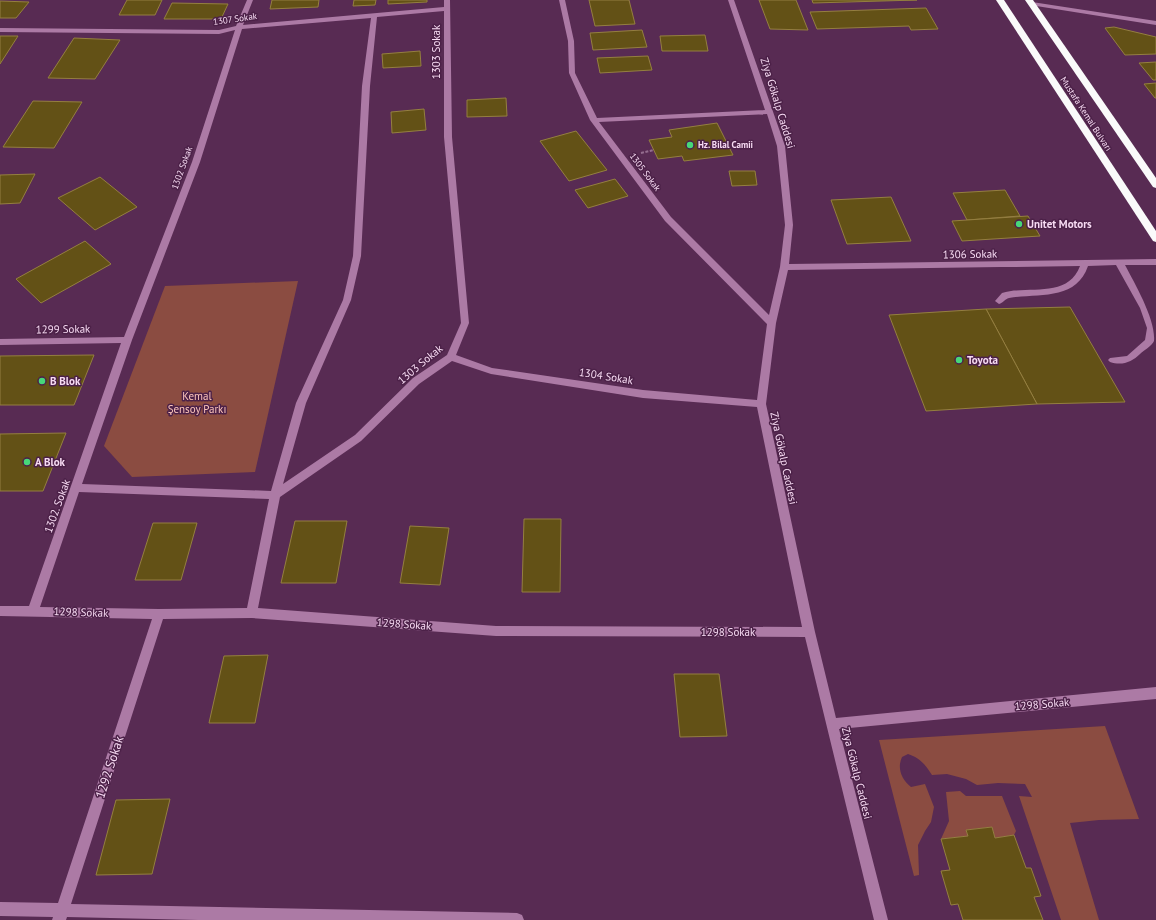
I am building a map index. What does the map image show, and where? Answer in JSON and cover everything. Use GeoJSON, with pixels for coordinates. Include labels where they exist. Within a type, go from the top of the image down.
{"type":"FeatureCollection","features":[{"type":"Feature","properties":{"kind":"highway","name":"Mustafa Kemal Bulvarı"},"geometry":{"type":"LineString","coordinates":[[1000,0],[1156,239]]}},
{"type":"Feature","properties":{"kind":"highway","name":"Mustafa Kemal Bulvarı"},"geometry":{"type":"LineString","coordinates":[[1031,2],[1156,185]]}},
{"type":"Feature","properties":{"kind":"street","name":"1302 Sokak"},"geometry":{"type":"LineString","coordinates":[[127,340],[196,162],[239,27],[250,0]]}},
{"type":"Feature","properties":{"kind":"street","name":"1305 Sokak"},"geometry":{"type":"LineString","coordinates":[[562,0],[571,41],[572,73],[594,120],[668,219],[772,323]]}},
{"type":"Feature","properties":{"kind":"street","name":"Ziya Gökalp Caddesi"},"geometry":{"type":"LineString","coordinates":[[731,0],[781,146],[789,225],[784,267],[772,323],[761,404],[809,632],[833,724],[880,920]]}},
{"type":"Feature","properties":{"kind":"street"},"geometry":{"type":"LineString","coordinates":[[1031,2],[1156,23]]}},
{"type":"Feature","properties":{"kind":"street","name":"1307 Sokak"},"geometry":{"type":"LineString","coordinates":[[0,30],[219,32],[239,27],[374,16],[447,5]]}},
{"type":"Feature","properties":{"kind":"street","name":"1303 Sokak"},"geometry":{"type":"LineString","coordinates":[[275,496],[358,438],[416,381],[451,357],[465,323],[448,137],[447,5]]}},
{"type":"Feature","properties":{"kind":"street"},"geometry":{"type":"LineString","coordinates":[[252,613],[275,496],[301,403],[347,300],[358,256],[366,86],[374,16]]}},
{"type":"Feature","properties":{"kind":"street"},"geometry":{"type":"LineString","coordinates":[[594,120],[769,112]]}},
{"type":"Feature","properties":{"kind":"street"},"geometry":{"type":"LineString","coordinates":[[1113,360],[1129,359],[1150,341],[1151,328],[1144,308],[1119,262]]}},
{"type":"Feature","properties":{"kind":"street","name":"1306 Sokak"},"geometry":{"type":"LineString","coordinates":[[784,267],[1156,262]]}},
{"type":"Feature","properties":{"kind":"street"},"geometry":{"type":"LineString","coordinates":[[999,301],[1005,295],[1033,294],[1067,287],[1079,279],[1085,263]]}},
{"type":"Feature","properties":{"kind":"street","name":"1299 Sokak"},"geometry":{"type":"LineString","coordinates":[[0,342],[127,340]]}},
{"type":"Feature","properties":{"kind":"street","name":"1302. Sokak"},"geometry":{"type":"LineString","coordinates":[[33,611],[77,488],[127,340]]}},
{"type":"Feature","properties":{"kind":"street","name":"1304 Sokak"},"geometry":{"type":"LineString","coordinates":[[451,357],[491,371],[636,393],[761,404]]}},
{"type":"Feature","properties":{"kind":"street"},"geometry":{"type":"LineString","coordinates":[[77,488],[275,496]]}},
{"type":"Feature","properties":{"kind":"street","name":"1298 Sokak"},"geometry":{"type":"LineString","coordinates":[[0,611],[159,614],[252,613],[496,630],[809,632]]}},
{"type":"Feature","properties":{"kind":"street","name":"1292 Sokak"},"geometry":{"type":"LineString","coordinates":[[61,916],[159,614]]}},
{"type":"Feature","properties":{"kind":"street","name":"1298 Sokak"},"geometry":{"type":"LineString","coordinates":[[833,724],[1156,693]]}},
{"type":"Feature","properties":{"kind":"street"},"geometry":{"type":"LineString","coordinates":[[0,909],[61,916],[517,920]]}},
{"type":"Feature","properties":{"kind":"green space","name":"Kemal Şensoy Parkı"},"geometry":{"type":"Polygon","coordinates":[[[298,281],[255,472],[132,477],[104,446],[165,286],[298,281]]]}},
{"type":"Feature","properties":{"kind":"green space"},"geometry":{"type":"Polygon","coordinates":[[[1105,726],[1139,819],[1099,820],[1070,823],[1099,920],[1061,920],[1019,796],[1032,797],[1025,784],[998,783],[977,785],[966,779],[947,774],[932,775],[922,762],[916,757],[908,754],[902,757],[900,769],[902,777],[911,787],[925,784],[934,807],[931,822],[918,845],[919,875],[914,876],[879,740],[1105,726]]]}},
{"type":"Feature","properties":{"kind":"green space"},"geometry":{"type":"Polygon","coordinates":[[[960,791],[966,796],[1002,796],[1016,831],[1014,835],[995,838],[992,827],[966,830],[968,836],[941,839],[949,821],[946,792],[960,791]]]}},
{"type":"Feature","properties":{"kind":"building"},"geometry":{"type":"Polygon","coordinates":[[[127,0],[162,0],[155,15],[119,15],[127,0]]]}},
{"type":"Feature","properties":{"kind":"building"},"geometry":{"type":"Polygon","coordinates":[[[272,0],[319,0],[318,7],[270,9],[272,0]]]}},
{"type":"Feature","properties":{"kind":"building"},"geometry":{"type":"Polygon","coordinates":[[[354,0],[376,0],[375,5],[353,6],[354,0]]]}},
{"type":"Feature","properties":{"kind":"building"},"geometry":{"type":"Polygon","coordinates":[[[388,0],[427,0],[427,2],[388,4],[388,0]]]}},
{"type":"Feature","properties":{"kind":"building"},"geometry":{"type":"Polygon","coordinates":[[[589,0],[629,0],[635,24],[595,26],[589,0]]]}},
{"type":"Feature","properties":{"kind":"building"},"geometry":{"type":"Polygon","coordinates":[[[759,0],[796,0],[808,30],[770,29],[759,0]]]}},
{"type":"Feature","properties":{"kind":"building"},"geometry":{"type":"Polygon","coordinates":[[[812,0],[917,0],[813,3],[812,0]]]}},
{"type":"Feature","properties":{"kind":"building"},"geometry":{"type":"Polygon","coordinates":[[[0,1],[29,2],[16,18],[0,18],[0,1]]]}},
{"type":"Feature","properties":{"kind":"building"},"geometry":{"type":"Polygon","coordinates":[[[172,3],[228,4],[221,19],[164,19],[172,3]]]}},
{"type":"Feature","properties":{"kind":"building"},"geometry":{"type":"Polygon","coordinates":[[[926,8],[938,29],[911,30],[909,26],[817,29],[810,12],[926,8]]]}},
{"type":"Feature","properties":{"kind":"building"},"geometry":{"type":"Polygon","coordinates":[[[1114,27],[1156,37],[1156,54],[1125,55],[1105,28],[1114,27]]]}},
{"type":"Feature","properties":{"kind":"building"},"geometry":{"type":"Polygon","coordinates":[[[642,30],[647,47],[593,50],[590,33],[642,30]]]}},
{"type":"Feature","properties":{"kind":"building"},"geometry":{"type":"Polygon","coordinates":[[[705,35],[708,51],[662,51],[660,36],[705,35]]]}},
{"type":"Feature","properties":{"kind":"building"},"geometry":{"type":"Polygon","coordinates":[[[0,36],[18,36],[0,64],[0,36]]]}},
{"type":"Feature","properties":{"kind":"building"},"geometry":{"type":"Polygon","coordinates":[[[74,38],[120,40],[95,79],[48,78],[74,38]]]}},
{"type":"Feature","properties":{"kind":"building"},"geometry":{"type":"Polygon","coordinates":[[[420,51],[421,66],[383,68],[382,54],[420,51]]]}},
{"type":"Feature","properties":{"kind":"building"},"geometry":{"type":"Polygon","coordinates":[[[648,56],[652,70],[600,73],[597,58],[648,56]]]}},
{"type":"Feature","properties":{"kind":"building"},"geometry":{"type":"Polygon","coordinates":[[[1156,62],[1156,80],[1153,80],[1139,63],[1156,62]]]}},
{"type":"Feature","properties":{"kind":"building"},"geometry":{"type":"Polygon","coordinates":[[[1156,83],[1156,98],[1155,98],[1144,84],[1156,83]]]}},
{"type":"Feature","properties":{"kind":"building"},"geometry":{"type":"Polygon","coordinates":[[[506,98],[507,116],[467,117],[467,100],[506,98]]]}},
{"type":"Feature","properties":{"kind":"building"},"geometry":{"type":"Polygon","coordinates":[[[33,101],[82,102],[54,148],[3,147],[33,101]]]}},
{"type":"Feature","properties":{"kind":"building"},"geometry":{"type":"Polygon","coordinates":[[[424,109],[426,130],[392,133],[391,112],[424,109]]]}},
{"type":"Feature","properties":{"kind":"building","name":"Hz. Bilal Camii"},"geometry":{"type":"Polygon","coordinates":[[[717,123],[733,155],[684,161],[682,156],[658,159],[649,140],[672,137],[669,130],[717,123]]]}},
{"type":"Feature","properties":{"kind":"building"},"geometry":{"type":"Polygon","coordinates":[[[576,131],[607,170],[569,181],[540,141],[576,131]]]}},
{"type":"Feature","properties":{"kind":"building"},"geometry":{"type":"Polygon","coordinates":[[[729,171],[755,171],[757,185],[732,186],[729,171]]]}},
{"type":"Feature","properties":{"kind":"building"},"geometry":{"type":"Polygon","coordinates":[[[35,174],[20,203],[0,204],[0,175],[35,174]]]}},
{"type":"Feature","properties":{"kind":"building"},"geometry":{"type":"Polygon","coordinates":[[[100,177],[137,207],[95,230],[58,198],[100,177]]]}},
{"type":"Feature","properties":{"kind":"building"},"geometry":{"type":"Polygon","coordinates":[[[615,179],[628,196],[588,208],[575,190],[615,179]]]}},
{"type":"Feature","properties":{"kind":"building"},"geometry":{"type":"Polygon","coordinates":[[[1005,190],[1020,216],[967,220],[953,193],[1005,190]]]}},
{"type":"Feature","properties":{"kind":"building"},"geometry":{"type":"Polygon","coordinates":[[[891,197],[911,241],[847,244],[831,200],[891,197]]]}},
{"type":"Feature","properties":{"kind":"building"},"geometry":{"type":"Polygon","coordinates":[[[1028,216],[1040,236],[962,241],[952,221],[1028,216]]]}},
{"type":"Feature","properties":{"kind":"building"},"geometry":{"type":"Polygon","coordinates":[[[85,241],[111,264],[41,303],[16,279],[85,241]]]}},
{"type":"Feature","properties":{"kind":"building","name":"Toyota"},"geometry":{"type":"Polygon","coordinates":[[[1070,307],[1125,402],[1037,404],[986,309],[1070,307]]]}},
{"type":"Feature","properties":{"kind":"building","name":"Toyota"},"geometry":{"type":"Polygon","coordinates":[[[986,309],[1037,404],[926,411],[889,315],[986,309]]]}},
{"type":"Feature","properties":{"kind":"building","name":"B Blok"},"geometry":{"type":"Polygon","coordinates":[[[94,355],[74,405],[0,405],[0,356],[94,355]]]}},
{"type":"Feature","properties":{"kind":"building","name":"A Blok"},"geometry":{"type":"Polygon","coordinates":[[[66,433],[43,491],[0,491],[0,434],[66,433]]]}},
{"type":"Feature","properties":{"kind":"building"},"geometry":{"type":"Polygon","coordinates":[[[524,519],[561,519],[560,592],[522,592],[524,519]]]}},
{"type":"Feature","properties":{"kind":"building"},"geometry":{"type":"Polygon","coordinates":[[[295,521],[347,521],[336,583],[281,583],[295,521]]]}},
{"type":"Feature","properties":{"kind":"building"},"geometry":{"type":"Polygon","coordinates":[[[153,523],[197,523],[181,580],[135,580],[153,523]]]}},
{"type":"Feature","properties":{"kind":"building"},"geometry":{"type":"Polygon","coordinates":[[[410,526],[449,528],[440,585],[400,583],[410,526]]]}},
{"type":"Feature","properties":{"kind":"building"},"geometry":{"type":"Polygon","coordinates":[[[268,655],[255,723],[209,723],[224,656],[268,655]]]}},
{"type":"Feature","properties":{"kind":"building"},"geometry":{"type":"Polygon","coordinates":[[[674,674],[719,674],[727,736],[680,737],[674,674]]]}},
{"type":"Feature","properties":{"kind":"building"},"geometry":{"type":"Polygon","coordinates":[[[170,799],[152,874],[96,875],[116,800],[170,799]]]}},
{"type":"Feature","properties":{"kind":"building"},"geometry":{"type":"Polygon","coordinates":[[[992,827],[995,838],[1014,835],[1026,868],[1031,868],[1041,896],[1034,897],[1043,920],[963,920],[958,904],[951,905],[941,871],[950,870],[941,839],[968,836],[966,830],[992,827]]]}},
{"type":"Feature","properties":{"kind":"place","name":"Hz. Bilal Camii"},"geometry":{"type":"Point","coordinates":[690,145]}},
{"type":"Feature","properties":{"kind":"place","name":"Unitet Motors"},"geometry":{"type":"Point","coordinates":[1019,224]}},
{"type":"Feature","properties":{"kind":"place","name":"Toyota"},"geometry":{"type":"Point","coordinates":[959,360]}},
{"type":"Feature","properties":{"kind":"place","name":"B Blok"},"geometry":{"type":"Point","coordinates":[42,381]}},
{"type":"Feature","properties":{"kind":"place","name":"A Blok"},"geometry":{"type":"Point","coordinates":[27,462]}}]}
